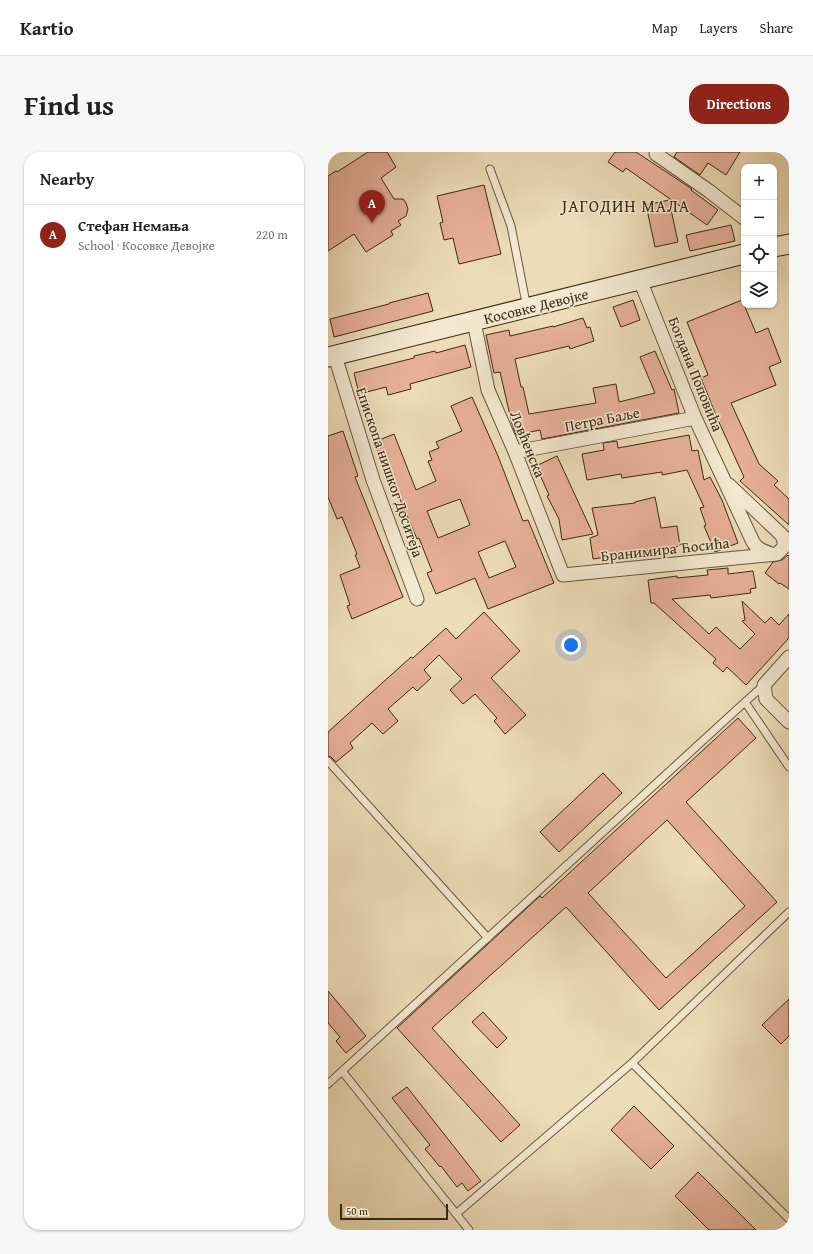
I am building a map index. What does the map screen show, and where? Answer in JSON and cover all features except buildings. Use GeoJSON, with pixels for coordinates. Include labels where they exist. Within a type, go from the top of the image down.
{"type":"FeatureCollection","features":[{"type":"Feature","properties":{"kind":"street"},"geometry":{"type":"LineString","coordinates":[[656,154],[741,216]]}},
{"type":"Feature","properties":{"kind":"street","name":"Косовке Девојке"},"geometry":{"type":"LineString","coordinates":[[331,356],[474,322],[741,255]]}},
{"type":"Feature","properties":{"kind":"street","name":"Богдана Поповића"},"geometry":{"type":"LineString","coordinates":[[640,280],[695,418],[724,480],[753,542],[761,550],[771,554],[777,554],[784,547],[785,538],[724,480]]}},
{"type":"Feature","properties":{"kind":"street","name":"Ловћенска"},"geometry":{"type":"LineString","coordinates":[[474,322],[488,390],[563,575]]}},
{"type":"Feature","properties":{"kind":"street","name":"Епископа нишког Доситеја"},"geometry":{"type":"LineString","coordinates":[[331,356],[373,480],[418,599]]}},
{"type":"Feature","properties":{"kind":"street","name":"Петра Баље"},"geometry":{"type":"LineString","coordinates":[[514,452],[695,418]]}},
{"type":"Feature","properties":{"kind":"street","name":"Бранимира Ћосића"},"geometry":{"type":"LineString","coordinates":[[563,575],[771,554]]}},
{"type":"Feature","properties":{"kind":"street"},"geometry":{"type":"LineString","coordinates":[[789,657],[764,685],[766,699],[789,722]]}},
{"type":"Feature","properties":{"kind":"lane"},"geometry":{"type":"LineString","coordinates":[[490,169],[511,226],[527,308]]}},
{"type":"Feature","properties":{"kind":"lane"},"geometry":{"type":"LineString","coordinates":[[328,1084],[764,685]]}},
{"type":"Feature","properties":{"kind":"lane"},"geometry":{"type":"LineString","coordinates":[[745,702],[789,767]]}},
{"type":"Feature","properties":{"kind":"lane"},"geometry":{"type":"LineString","coordinates":[[328,761],[488,938]]}},
{"type":"Feature","properties":{"kind":"lane"},"geometry":{"type":"LineString","coordinates":[[456,1214],[632,1063],[789,912]]}},
{"type":"Feature","properties":{"kind":"lane"},"geometry":{"type":"LineString","coordinates":[[632,1063],[789,1219]]}},
{"type":"Feature","properties":{"kind":"lane"},"geometry":{"type":"LineString","coordinates":[[342,1071],[470,1230]]}},
{"type":"Feature","properties":{"kind":"place","name":"Стефан Немања"},"geometry":{"type":"Point","coordinates":[372,223]}},
{"type":"Feature","properties":{"kind":"district","name":"ЈАГОДИН МАЛА"},"geometry":{"type":"Point","coordinates":[626,205]}}]}
